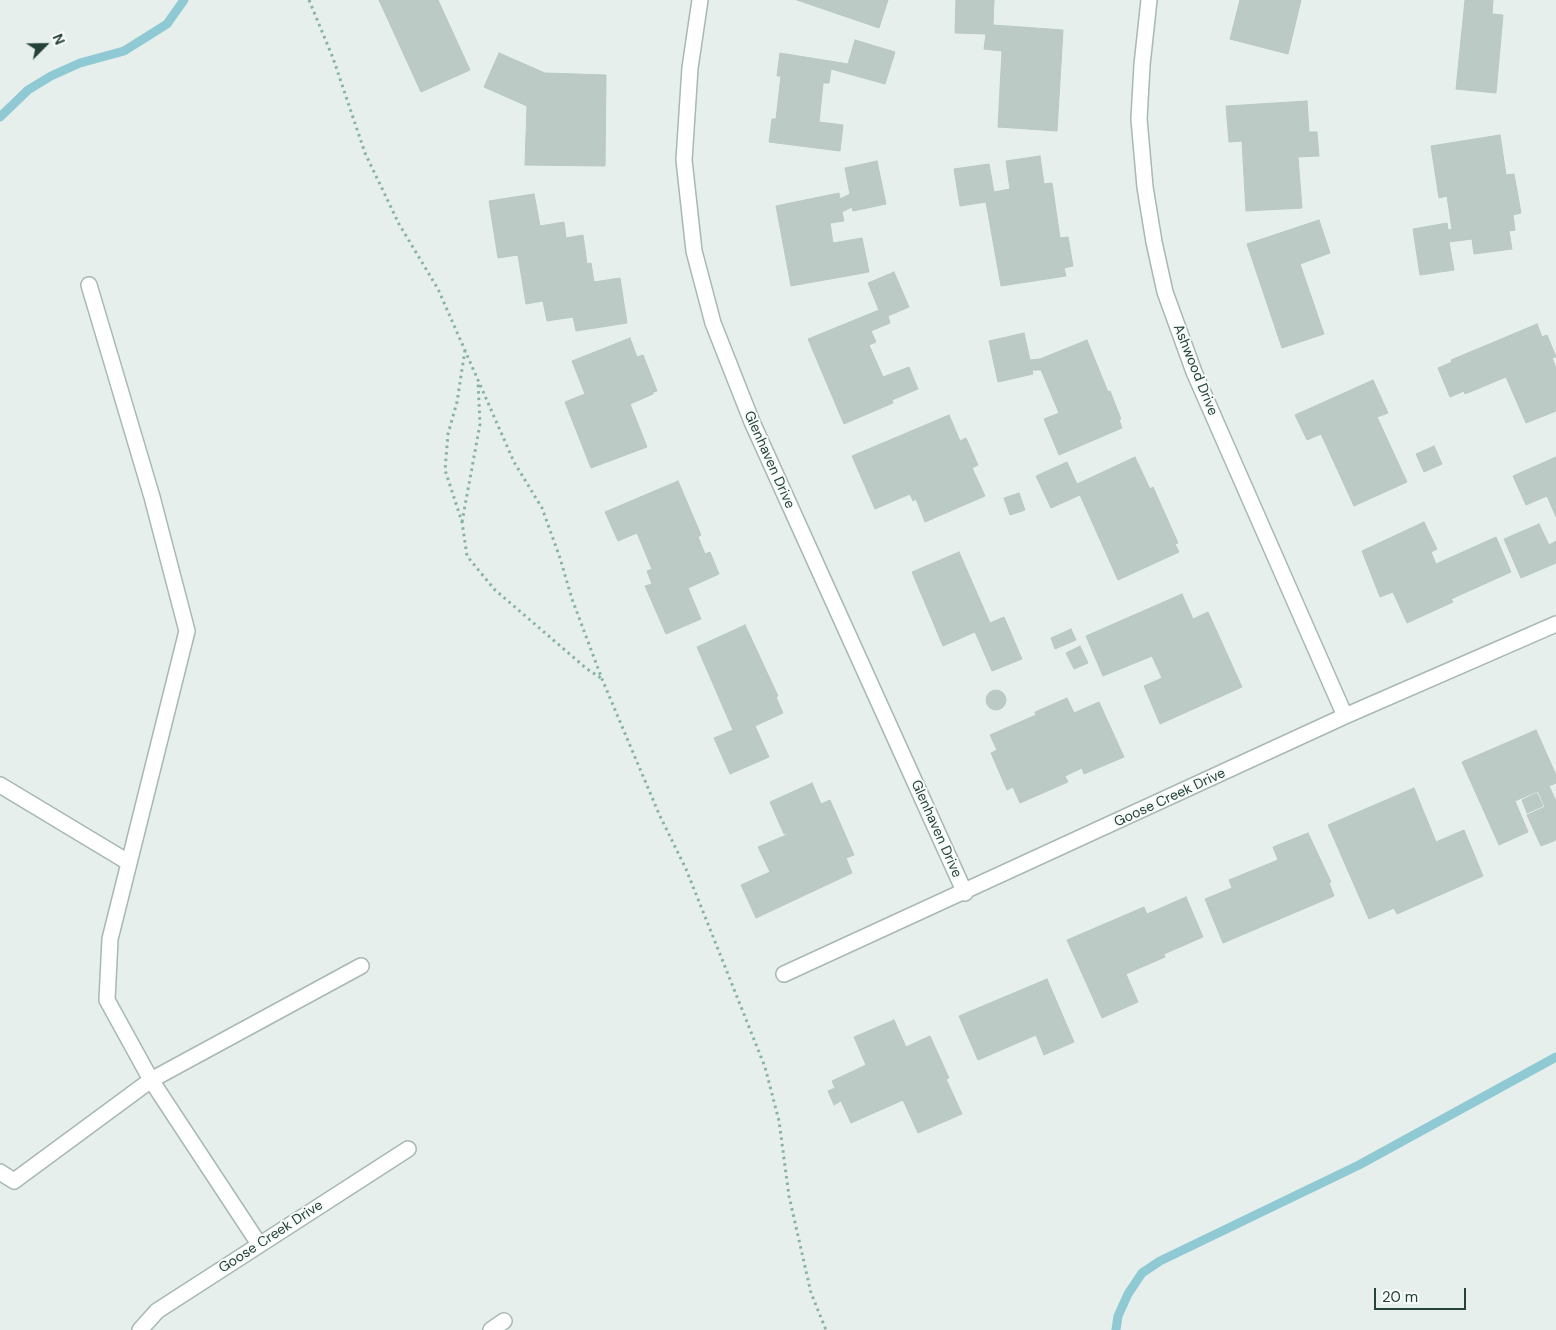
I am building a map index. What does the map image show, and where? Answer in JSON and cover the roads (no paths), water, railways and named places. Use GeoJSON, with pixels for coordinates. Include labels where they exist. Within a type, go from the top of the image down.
{"type":"FeatureCollection","features":[{"type":"Feature","properties":{"kind":"street","name":"Glenhaven Drive"},"geometry":{"type":"LineString","coordinates":[[700,0],[690,68],[684,160],[694,251],[713,323],[752,422],[965,893]]}},
{"type":"Feature","properties":{"kind":"street","name":"Ashwood Drive"},"geometry":{"type":"LineString","coordinates":[[1149,0],[1142,65],[1140,119],[1145,187],[1165,292],[1194,372],[1345,716]]}},
{"type":"Feature","properties":{"kind":"street"},"geometry":{"type":"LineString","coordinates":[[89,285],[152,497],[187,631],[110,939],[107,1000],[151,1080],[259,1244]]}},
{"type":"Feature","properties":{"kind":"street","name":"Goose Creek Drive"},"geometry":{"type":"LineString","coordinates":[[784,974],[965,893],[1345,716],[1556,624]]}},
{"type":"Feature","properties":{"kind":"street"},"geometry":{"type":"LineString","coordinates":[[0,785],[128,862]]}},
{"type":"Feature","properties":{"kind":"street"},"geometry":{"type":"LineString","coordinates":[[0,1172],[14,1180],[151,1080],[361,966]]}},
{"type":"Feature","properties":{"kind":"street","name":"Goose Creek Drive"},"geometry":{"type":"LineString","coordinates":[[140,1330],[157,1312],[259,1244],[408,1150]]}},
{"type":"Feature","properties":{"kind":"street"},"geometry":{"type":"LineString","coordinates":[[492,1330],[504,1321]]}},
{"type":"Feature","properties":{"kind":"waterway"},"geometry":{"type":"LineString","coordinates":[[0,117],[28,90],[51,76],[80,63],[124,51],[167,24],[184,0]]}},
{"type":"Feature","properties":{"kind":"waterway"},"geometry":{"type":"LineString","coordinates":[[1116,1330],[1118,1316],[1128,1294],[1142,1273],[1160,1261],[1359,1165],[1556,1057]]}}]}
